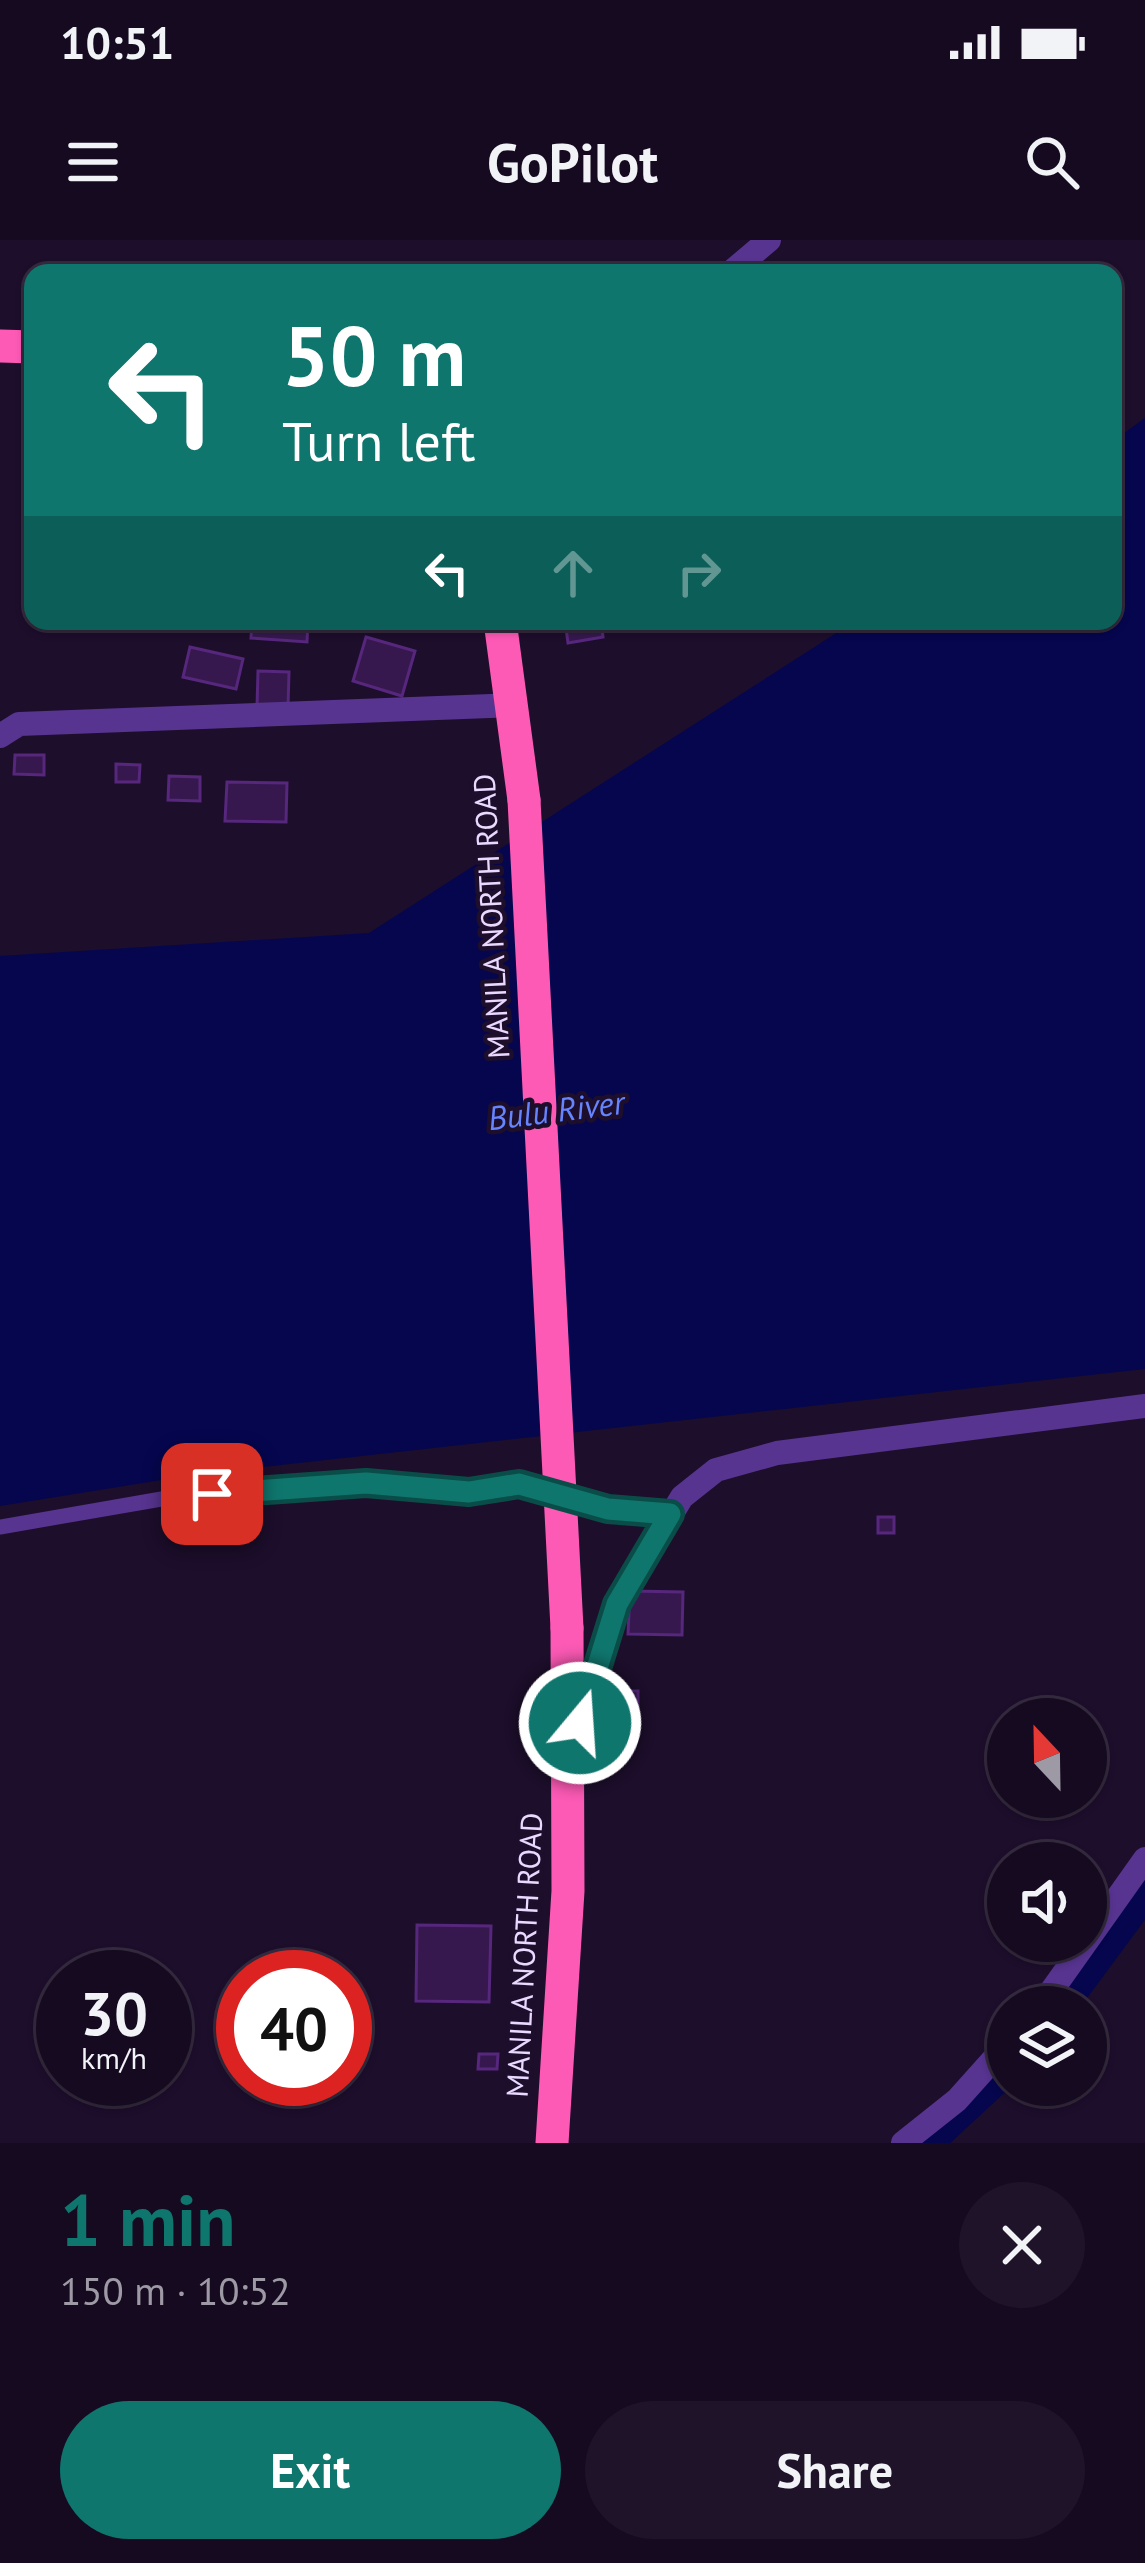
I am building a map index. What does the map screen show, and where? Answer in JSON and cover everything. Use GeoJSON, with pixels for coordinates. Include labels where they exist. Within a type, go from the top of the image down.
{"type":"FeatureCollection","features":[{"type":"Feature","properties":{"kind":"highway","name":"MANILA NORTH ROAD"},"geometry":{"type":"LineString","coordinates":[[502,630],[524,800],[567,1628],[568,1891],[552,2143]]}},
{"type":"Feature","properties":{"kind":"street"},"geometry":{"type":"LineString","coordinates":[[741,264],[769,240]]}},
{"type":"Feature","properties":{"kind":"street"},"geometry":{"type":"LineString","coordinates":[[0,736],[20,724],[514,705]]}},
{"type":"Feature","properties":{"kind":"street"},"geometry":{"type":"LineString","coordinates":[[567,1763],[617,1604],[670,1514],[716,1470],[777,1454],[1145,1406]]}},
{"type":"Feature","properties":{"kind":"street"},"geometry":{"type":"LineString","coordinates":[[1055,1986],[1145,1859]]}},
{"type":"Feature","properties":{"kind":"street"},"geometry":{"type":"LineString","coordinates":[[903,2143],[957,2100],[987,2066]]}},
{"type":"Feature","properties":{"kind":"lane"},"geometry":{"type":"LineString","coordinates":[[0,1527],[173,1497],[366,1483],[469,1492],[519,1484],[608,1509],[670,1514]]}},
{"type":"Feature","properties":{"kind":"water","name":"Bulu River"},"geometry":{"type":"Polygon","coordinates":[[[1145,418],[1145,1369],[199,1474],[0,1506],[0,956],[369,933],[841,630],[1122,630],[1122,435],[1145,418]]]}},
{"type":"Feature","properties":{"kind":"building"},"geometry":{"type":"Polygon","coordinates":[[[251,630],[308,630],[307,642],[251,638],[251,630]]]}},
{"type":"Feature","properties":{"kind":"building"},"geometry":{"type":"Polygon","coordinates":[[[566,630],[602,630],[603,637],[568,643],[566,630]]]}},
{"type":"Feature","properties":{"kind":"building"},"geometry":{"type":"Polygon","coordinates":[[[366,637],[415,651],[402,696],[353,681],[366,637]]]}},
{"type":"Feature","properties":{"kind":"building"},"geometry":{"type":"Polygon","coordinates":[[[190,647],[243,659],[236,689],[183,677],[190,647]]]}},
{"type":"Feature","properties":{"kind":"building"},"geometry":{"type":"Polygon","coordinates":[[[258,671],[289,672],[288,708],[257,707],[258,671]]]}},
{"type":"Feature","properties":{"kind":"building"},"geometry":{"type":"Polygon","coordinates":[[[15,755],[44,755],[44,775],[14,774],[15,755]]]}},
{"type":"Feature","properties":{"kind":"building"},"geometry":{"type":"Polygon","coordinates":[[[116,764],[140,765],[139,782],[116,782],[116,764]]]}},
{"type":"Feature","properties":{"kind":"building"},"geometry":{"type":"Polygon","coordinates":[[[169,776],[200,777],[200,801],[168,800],[169,776]]]}},
{"type":"Feature","properties":{"kind":"building"},"geometry":{"type":"Polygon","coordinates":[[[227,782],[287,783],[286,822],[225,821],[227,782]]]}},
{"type":"Feature","properties":{"kind":"building"},"geometry":{"type":"Polygon","coordinates":[[[878,1517],[894,1517],[894,1533],[878,1533],[878,1517]]]}},
{"type":"Feature","properties":{"kind":"building"},"geometry":{"type":"Polygon","coordinates":[[[630,1591],[683,1592],[682,1635],[628,1634],[630,1591]]]}},
{"type":"Feature","properties":{"kind":"building"},"geometry":{"type":"Polygon","coordinates":[[[611,1691],[638,1691],[638,1714],[611,1714],[611,1691]]]}},
{"type":"Feature","properties":{"kind":"building"},"geometry":{"type":"Polygon","coordinates":[[[417,1925],[491,1926],[489,2002],[416,2001],[417,1925]]]}},
{"type":"Feature","properties":{"kind":"building"},"geometry":{"type":"Polygon","coordinates":[[[479,2054],[498,2054],[497,2069],[478,2069],[479,2054]]]}},
{"type":"Feature","properties":{"kind":"waterway"},"geometry":{"type":"LineString","coordinates":[[1076,1986],[1145,1892]]}},
{"type":"Feature","properties":{"kind":"waterway"},"geometry":{"type":"LineString","coordinates":[[926,2143],[987,2086]]}},
{"type":"Feature","properties":{"kind":"route"},"geometry":{"type":"LineString","coordinates":[[212,1494],[366,1483],[469,1492],[519,1484],[608,1509],[670,1514],[617,1604],[580,1723]]}}]}
